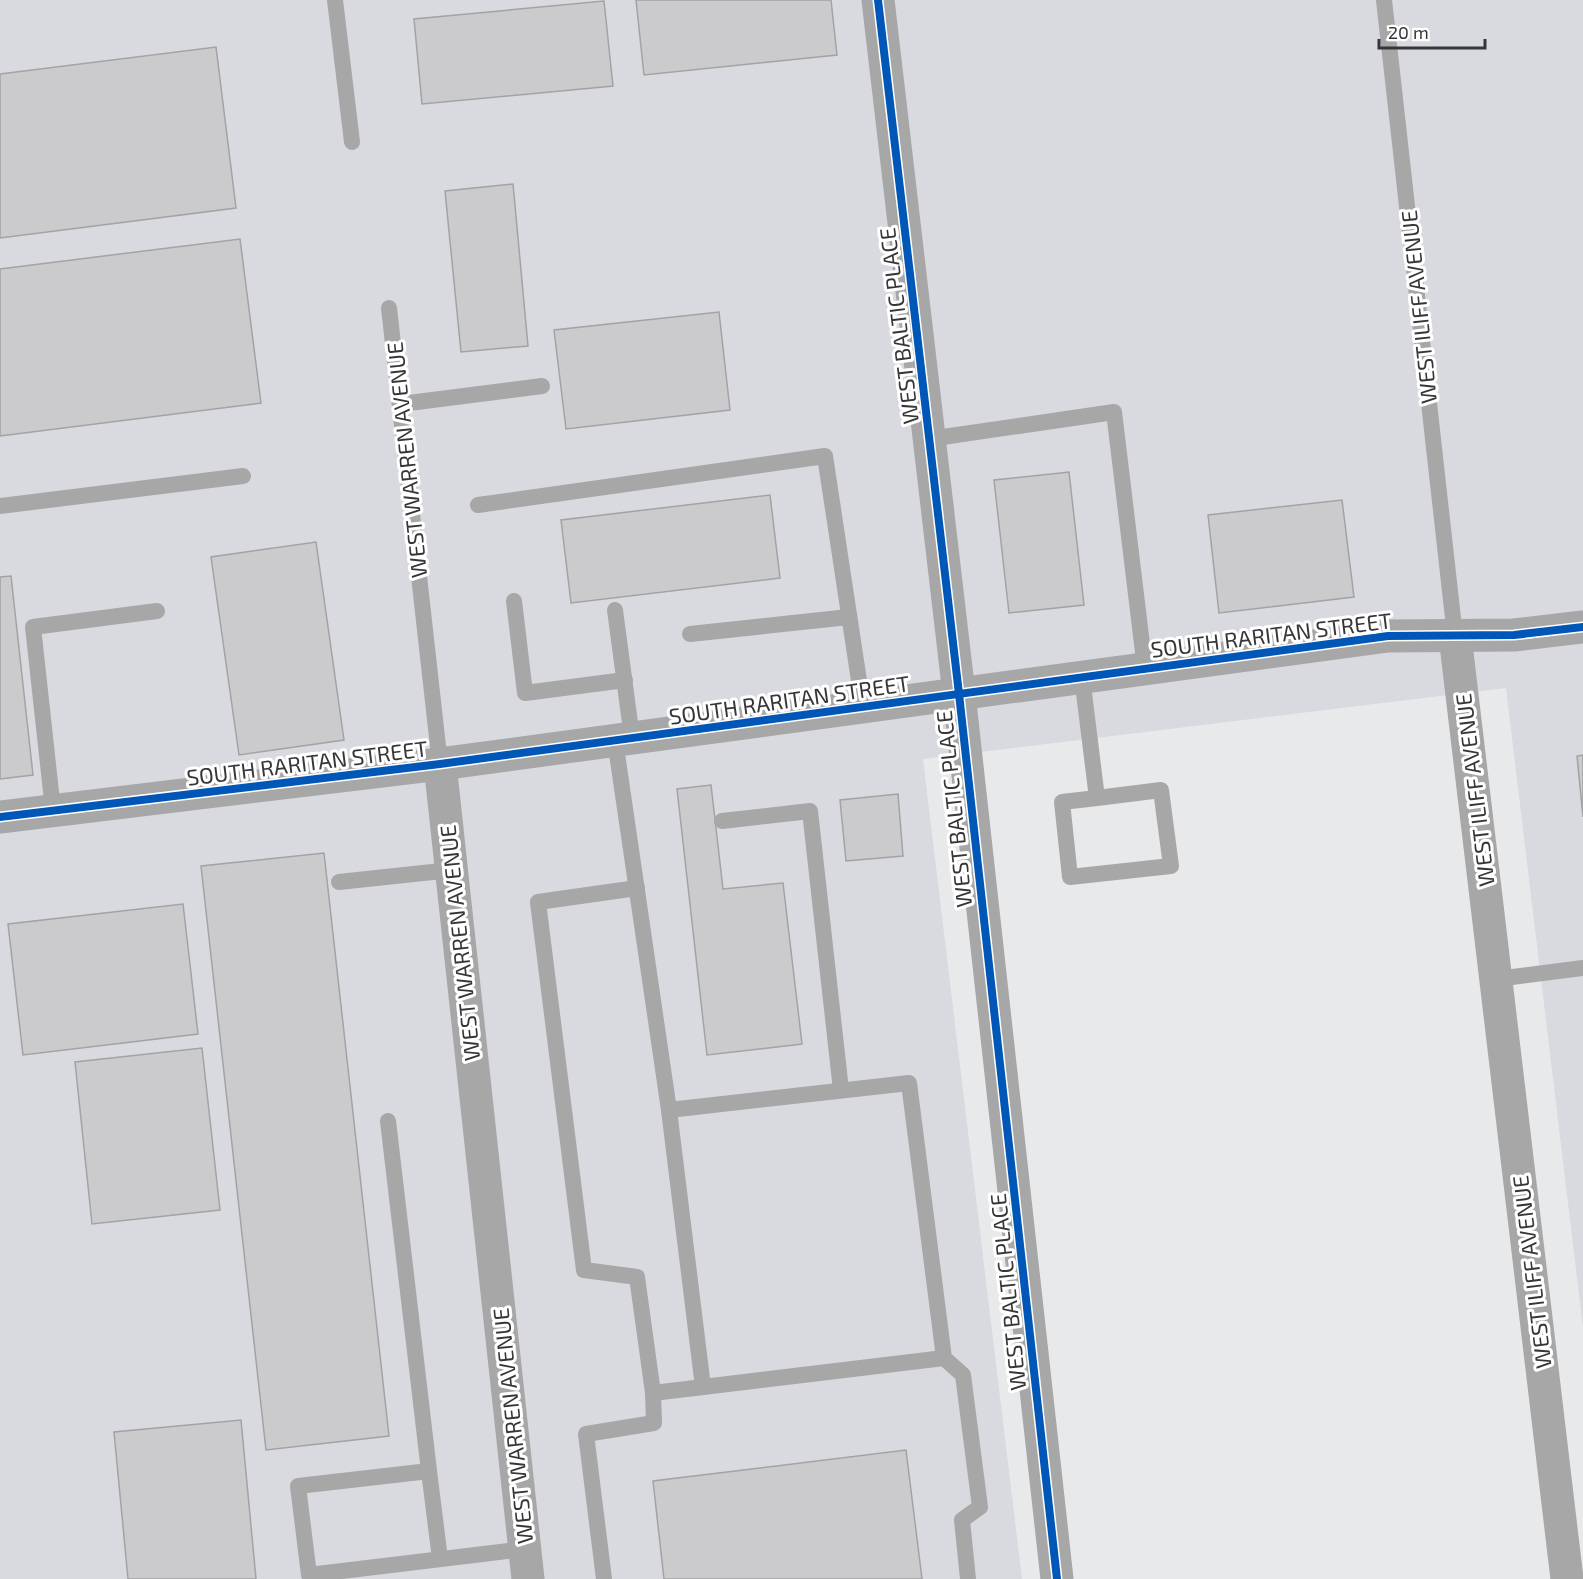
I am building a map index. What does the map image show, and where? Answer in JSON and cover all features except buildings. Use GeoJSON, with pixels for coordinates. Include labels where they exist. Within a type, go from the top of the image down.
{"type":"FeatureCollection","features":[{"type":"Feature","properties":{"kind":"street","name":"WEST BALTIC PLACE"},"geometry":{"type":"LineString","coordinates":[[878,0],[959,694],[1057,1579]]}},
{"type":"Feature","properties":{"kind":"street","name":"SOUTH RARITAN STREET"},"geometry":{"type":"LineString","coordinates":[[0,817],[440,764],[1388,636],[1514,635],[1583,627]]}},
{"type":"Feature","properties":{"kind":"street","name":"WEST ILIFF AVENUE"},"geometry":{"type":"LineString","coordinates":[[1455,636],[1567,1579]]}},
{"type":"Feature","properties":{"kind":"street","name":"WEST WARREN AVENUE"},"geometry":{"type":"LineString","coordinates":[[440,764],[527,1564]]}},
{"type":"Feature","properties":{"kind":"lane"},"geometry":{"type":"LineString","coordinates":[[335,0],[352,142]]}},
{"type":"Feature","properties":{"kind":"lane","name":"WEST ILIFF AVENUE"},"geometry":{"type":"LineString","coordinates":[[1384,0],[1455,636]]}},
{"type":"Feature","properties":{"kind":"lane","name":"WEST WARREN AVENUE"},"geometry":{"type":"LineString","coordinates":[[389,308],[440,764]]}},
{"type":"Feature","properties":{"kind":"lane"},"geometry":{"type":"LineString","coordinates":[[401,404],[542,386]]}},
{"type":"Feature","properties":{"kind":"lane"},"geometry":{"type":"LineString","coordinates":[[929,439],[1114,412],[1145,669]]}},
{"type":"Feature","properties":{"kind":"lane"},"geometry":{"type":"LineString","coordinates":[[478,505],[825,456],[862,707]]}},
{"type":"Feature","properties":{"kind":"lane"},"geometry":{"type":"LineString","coordinates":[[0,506],[243,476]]}},
{"type":"Feature","properties":{"kind":"lane"},"geometry":{"type":"LineString","coordinates":[[514,601],[525,693],[625,680]]}},
{"type":"Feature","properties":{"kind":"lane"},"geometry":{"type":"LineString","coordinates":[[615,610],[625,680],[624,739],[637,888],[669,1110],[703,1387]]}},
{"type":"Feature","properties":{"kind":"lane"},"geometry":{"type":"LineString","coordinates":[[53,810],[33,627],[157,611]]}},
{"type":"Feature","properties":{"kind":"lane"},"geometry":{"type":"LineString","coordinates":[[690,634],[849,617]]}},
{"type":"Feature","properties":{"kind":"lane"},"geometry":{"type":"LineString","coordinates":[[1082,677],[1097,798]]}},
{"type":"Feature","properties":{"kind":"lane"},"geometry":{"type":"LineString","coordinates":[[1161,790],[1171,866],[1070,877],[1062,802],[1097,798],[1161,790]]}},
{"type":"Feature","properties":{"kind":"lane"},"geometry":{"type":"LineString","coordinates":[[722,821],[810,811],[841,1090]]}},
{"type":"Feature","properties":{"kind":"lane"},"geometry":{"type":"LineString","coordinates":[[339,882],[451,870]]}},
{"type":"Feature","properties":{"kind":"lane"},"geometry":{"type":"LineString","coordinates":[[604,1579],[586,1434],[654,1423],[654,1393],[637,1277],[585,1270],[538,902],[637,888]]}},
{"type":"Feature","properties":{"kind":"lane"},"geometry":{"type":"LineString","coordinates":[[1496,979],[1583,968]]}},
{"type":"Feature","properties":{"kind":"lane"},"geometry":{"type":"LineString","coordinates":[[669,1110],[909,1083],[944,1358],[963,1375],[980,1507],[962,1520],[968,1579]]}},
{"type":"Feature","properties":{"kind":"lane"},"geometry":{"type":"LineString","coordinates":[[388,1121],[440,1559]]}},
{"type":"Feature","properties":{"kind":"lane"},"geometry":{"type":"LineString","coordinates":[[654,1393],[944,1358]]}},
{"type":"Feature","properties":{"kind":"lane"},"geometry":{"type":"LineString","coordinates":[[429,1471],[298,1486],[309,1575],[440,1559],[527,1564]]}},
{"type":"Feature","properties":{"kind":"shaded area"},"geometry":{"type":"Polygon","coordinates":[[[0,0],[1583,0],[1583,1328],[1506,688],[923,759],[1022,1579],[0,1579],[0,0]]]}},
{"type":"Feature","properties":{"kind":"cycle path"},"geometry":{"type":"LineString","coordinates":[[878,0],[959,694],[1057,1579]]}},
{"type":"Feature","properties":{"kind":"cycle path"},"geometry":{"type":"LineString","coordinates":[[0,817],[440,764],[1388,636],[1514,635],[1583,627]]}}]}
